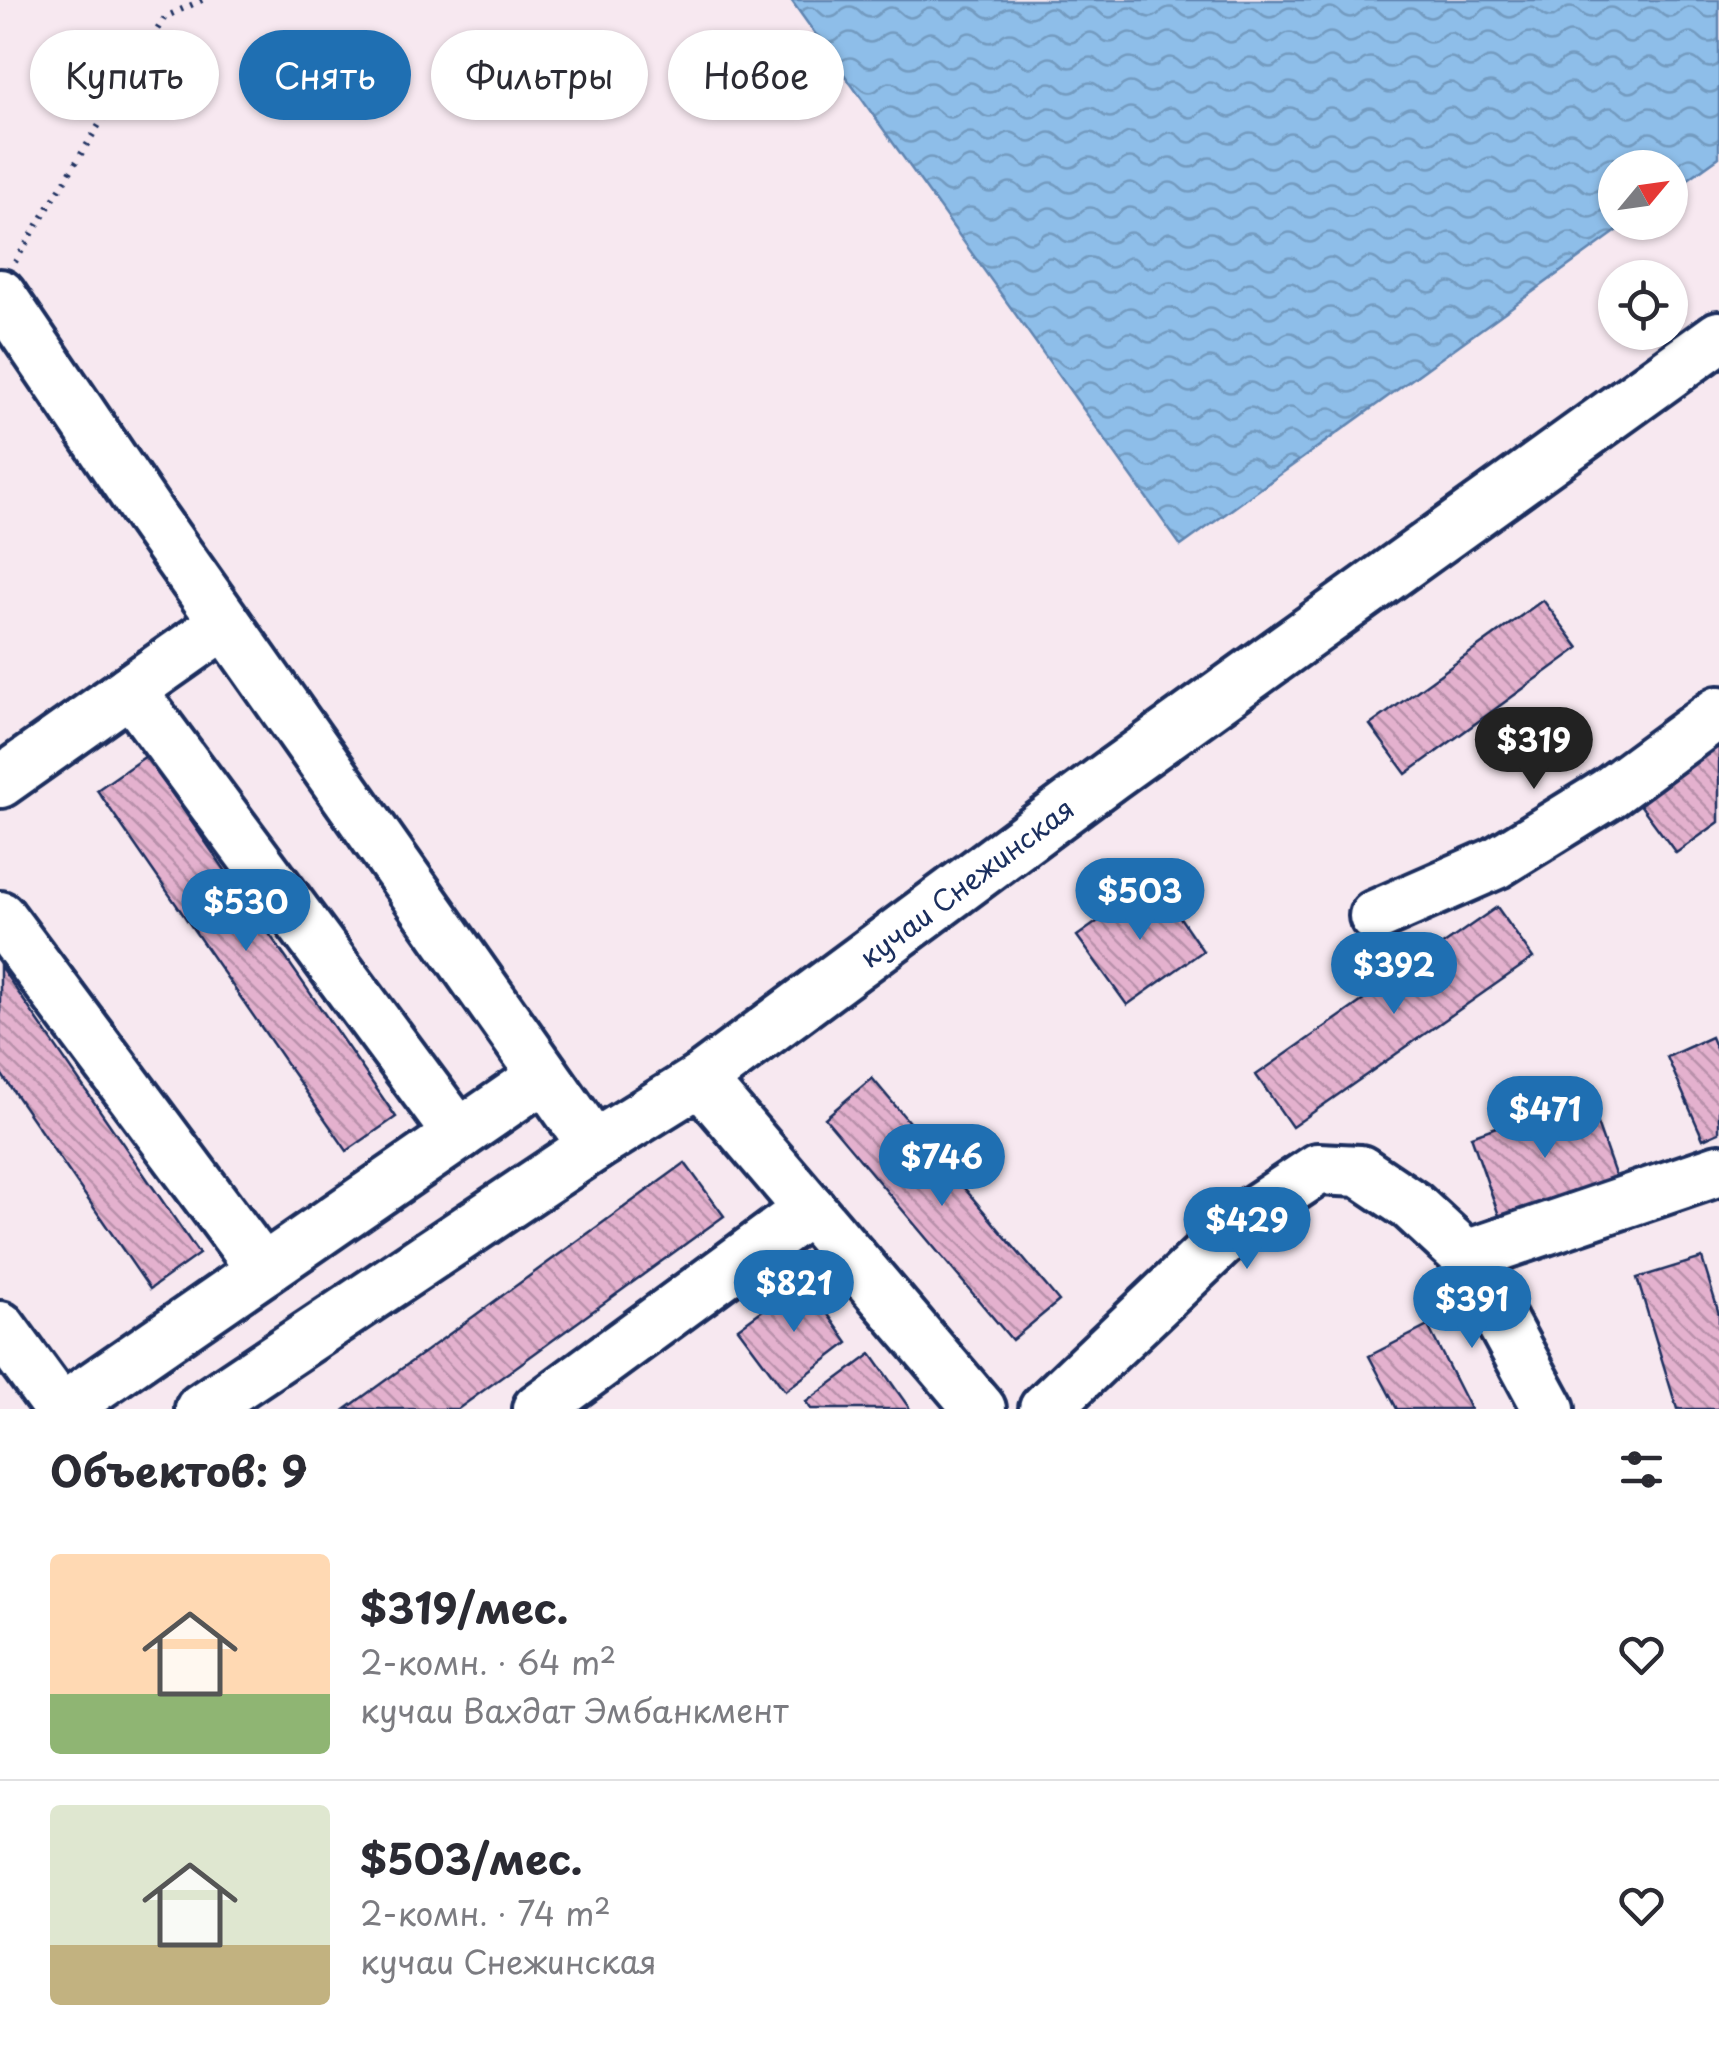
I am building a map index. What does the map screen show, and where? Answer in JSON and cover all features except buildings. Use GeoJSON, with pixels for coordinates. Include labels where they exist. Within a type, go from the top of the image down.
{"type":"FeatureCollection","features":[{"type":"Feature","properties":{"kind":"street"},"geometry":{"type":"LineString","coordinates":[[5,282],[225,624],[594,1146]]}},
{"type":"Feature","properties":{"kind":"street","name":"кучаи Снежинская"},"geometry":{"type":"LineString","coordinates":[[201,1409],[594,1146],[700,1080],[1111,775],[1719,336]]}},
{"type":"Feature","properties":{"kind":"street"},"geometry":{"type":"LineString","coordinates":[[0,782],[225,624]]}},
{"type":"Feature","properties":{"kind":"street"},"geometry":{"type":"LineString","coordinates":[[130,690],[459,1134]]}},
{"type":"Feature","properties":{"kind":"street"},"geometry":{"type":"LineString","coordinates":[[1375,916],[1496,863],[1609,793],[1719,712]]}},
{"type":"Feature","properties":{"kind":"street"},"geometry":{"type":"LineString","coordinates":[[0,917],[272,1263],[330,1322]]}},
{"type":"Feature","properties":{"kind":"street"},"geometry":{"type":"LineString","coordinates":[[0,1327],[81,1404],[272,1263],[544,1076]]}},
{"type":"Feature","properties":{"kind":"street"},"geometry":{"type":"LineString","coordinates":[[700,1080],[980,1409]]}},
{"type":"Feature","properties":{"kind":"street"},"geometry":{"type":"LineString","coordinates":[[1046,1409],[1249,1216],[1318,1169],[1360,1170],[1412,1206],[1466,1256],[1549,1409]]}},
{"type":"Feature","properties":{"kind":"street"},"geometry":{"type":"LineString","coordinates":[[1466,1256],[1719,1170]]}},
{"type":"Feature","properties":{"kind":"street"},"geometry":{"type":"LineString","coordinates":[[538,1409],[810,1209]]}},
{"type":"Feature","properties":{"kind":"path"},"geometry":{"type":"LineString","coordinates":[[5,282],[165,16],[202,0]]}},
{"type":"Feature","properties":{"kind":"water"},"geometry":{"type":"Polygon","coordinates":[[[791,0],[1719,0],[1719,157],[1688,179],[1688,150],[1598,150],[1598,240],[1604,240],[1181,546],[844,74],[844,30],[812,30],[791,0]]]}}]}
